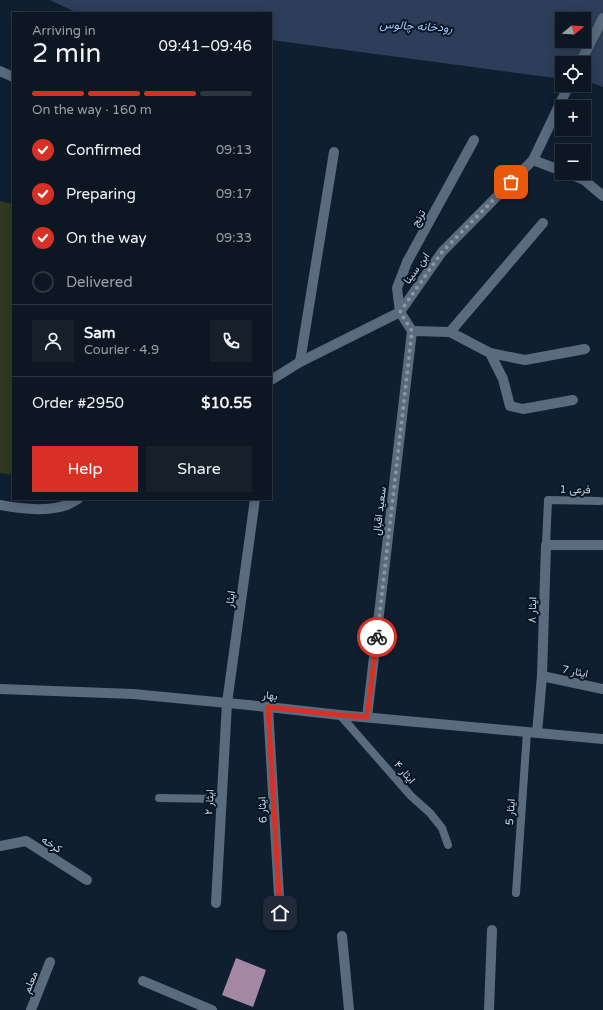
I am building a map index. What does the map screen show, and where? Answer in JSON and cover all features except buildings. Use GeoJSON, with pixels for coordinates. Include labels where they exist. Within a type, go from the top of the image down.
{"type":"FeatureCollection","features":[{"type":"Feature","properties":{"kind":"street"},"geometry":{"type":"LineString","coordinates":[[584,56],[603,18]]}},
{"type":"Feature","properties":{"kind":"street"},"geometry":{"type":"LineString","coordinates":[[0,71],[12,77]]}},
{"type":"Feature","properties":{"kind":"street","name":"ابن سینا"},"geometry":{"type":"LineString","coordinates":[[272,379],[300,362],[400,312],[442,252],[533,160],[566,92]]}},
{"type":"Feature","properties":{"kind":"street","name":"ترنج"},"geometry":{"type":"LineString","coordinates":[[400,312],[397,288],[407,262],[474,140]]}},
{"type":"Feature","properties":{"kind":"street"},"geometry":{"type":"LineString","coordinates":[[300,362],[334,152]]}},
{"type":"Feature","properties":{"kind":"street"},"geometry":{"type":"LineString","coordinates":[[533,160],[555,168]]}},
{"type":"Feature","properties":{"kind":"street"},"geometry":{"type":"LineString","coordinates":[[584,180],[603,196]]}},
{"type":"Feature","properties":{"kind":"street"},"geometry":{"type":"LineString","coordinates":[[450,332],[543,223]]}},
{"type":"Feature","properties":{"kind":"street"},"geometry":{"type":"LineString","coordinates":[[400,312],[412,331],[450,332],[490,353],[525,360],[585,349]]}},
{"type":"Feature","properties":{"kind":"street","name":"سعید اقبال"},"geometry":{"type":"LineString","coordinates":[[367,717],[412,331]]}},
{"type":"Feature","properties":{"kind":"street"},"geometry":{"type":"LineString","coordinates":[[490,353],[503,379],[510,406],[523,409],[573,400]]}},
{"type":"Feature","properties":{"kind":"street"},"geometry":{"type":"LineString","coordinates":[[0,506],[40,510],[67,505],[76,500]]}},
{"type":"Feature","properties":{"kind":"street","name":"ایثار"},"geometry":{"type":"LineString","coordinates":[[227,703],[255,500]]}},
{"type":"Feature","properties":{"kind":"street"},"geometry":{"type":"LineString","coordinates":[[546,545],[603,545]]}},
{"type":"Feature","properties":{"kind":"street","name":"ایثار ۸"},"geometry":{"type":"LineString","coordinates":[[532,732],[542,676],[546,545]]}},
{"type":"Feature","properties":{"kind":"street","name":"ایثار 7"},"geometry":{"type":"LineString","coordinates":[[542,676],[603,688]]}},
{"type":"Feature","properties":{"kind":"street","name":"بهار"},"geometry":{"type":"LineString","coordinates":[[0,690],[133,694],[340,715],[532,732]]}},
{"type":"Feature","properties":{"kind":"street","name":"ایثار ۲"},"geometry":{"type":"LineString","coordinates":[[216,903],[227,703]]}},
{"type":"Feature","properties":{"kind":"street","name":"ایثار 6"},"geometry":{"type":"LineString","coordinates":[[268,707],[280,913]]}},
{"type":"Feature","properties":{"kind":"street"},"geometry":{"type":"LineString","coordinates":[[532,732],[603,739]]}},
{"type":"Feature","properties":{"kind":"street","name":"کرخه"},"geometry":{"type":"LineString","coordinates":[[0,846],[26,841],[87,880]]}},
{"type":"Feature","properties":{"kind":"street"},"geometry":{"type":"LineString","coordinates":[[489,1010],[492,930]]}},
{"type":"Feature","properties":{"kind":"street"},"geometry":{"type":"LineString","coordinates":[[342,936],[349,1010]]}},
{"type":"Feature","properties":{"kind":"street","name":"معلم"},"geometry":{"type":"LineString","coordinates":[[31,1010],[50,962]]}},
{"type":"Feature","properties":{"kind":"street"},"geometry":{"type":"LineString","coordinates":[[143,981],[212,1010]]}},
{"type":"Feature","properties":{"kind":"street"},"geometry":{"type":"LineString","coordinates":[[183,1010],[187,1000]]}},
{"type":"Feature","properties":{"kind":"lane","name":"فرعی 1"},"geometry":{"type":"LineString","coordinates":[[546,545],[548,500],[600,501]]}},
{"type":"Feature","properties":{"kind":"lane","name":"ایثار ۴"},"geometry":{"type":"LineString","coordinates":[[340,715],[411,796],[430,813],[442,828],[448,846]]}},
{"type":"Feature","properties":{"kind":"lane","name":"ایثار 5"},"geometry":{"type":"LineString","coordinates":[[516,893],[532,732]]}},
{"type":"Feature","properties":{"kind":"lane"},"geometry":{"type":"LineString","coordinates":[[159,798],[221,799]]}},
{"type":"Feature","properties":{"kind":"green space"},"geometry":{"type":"Polygon","coordinates":[[[0,201],[12,204],[12,475],[0,473],[0,201]]]}},
{"type":"Feature","properties":{"kind":"water","name":"رودخانه چالوس"},"geometry":{"type":"Polygon","coordinates":[[[50,0],[603,0],[603,87],[591,83],[591,56],[555,56],[555,78],[272,40],[272,12],[75,12],[50,0]]]}},
{"type":"Feature","properties":{"kind":"way so far"},"geometry":{"type":"LineString","coordinates":[[377,637],[412,331],[400,312],[442,252],[511,182]]}},
{"type":"Feature","properties":{"kind":"route"},"geometry":{"type":"LineString","coordinates":[[280,913],[268,707],[367,717],[377,637]]}}]}
